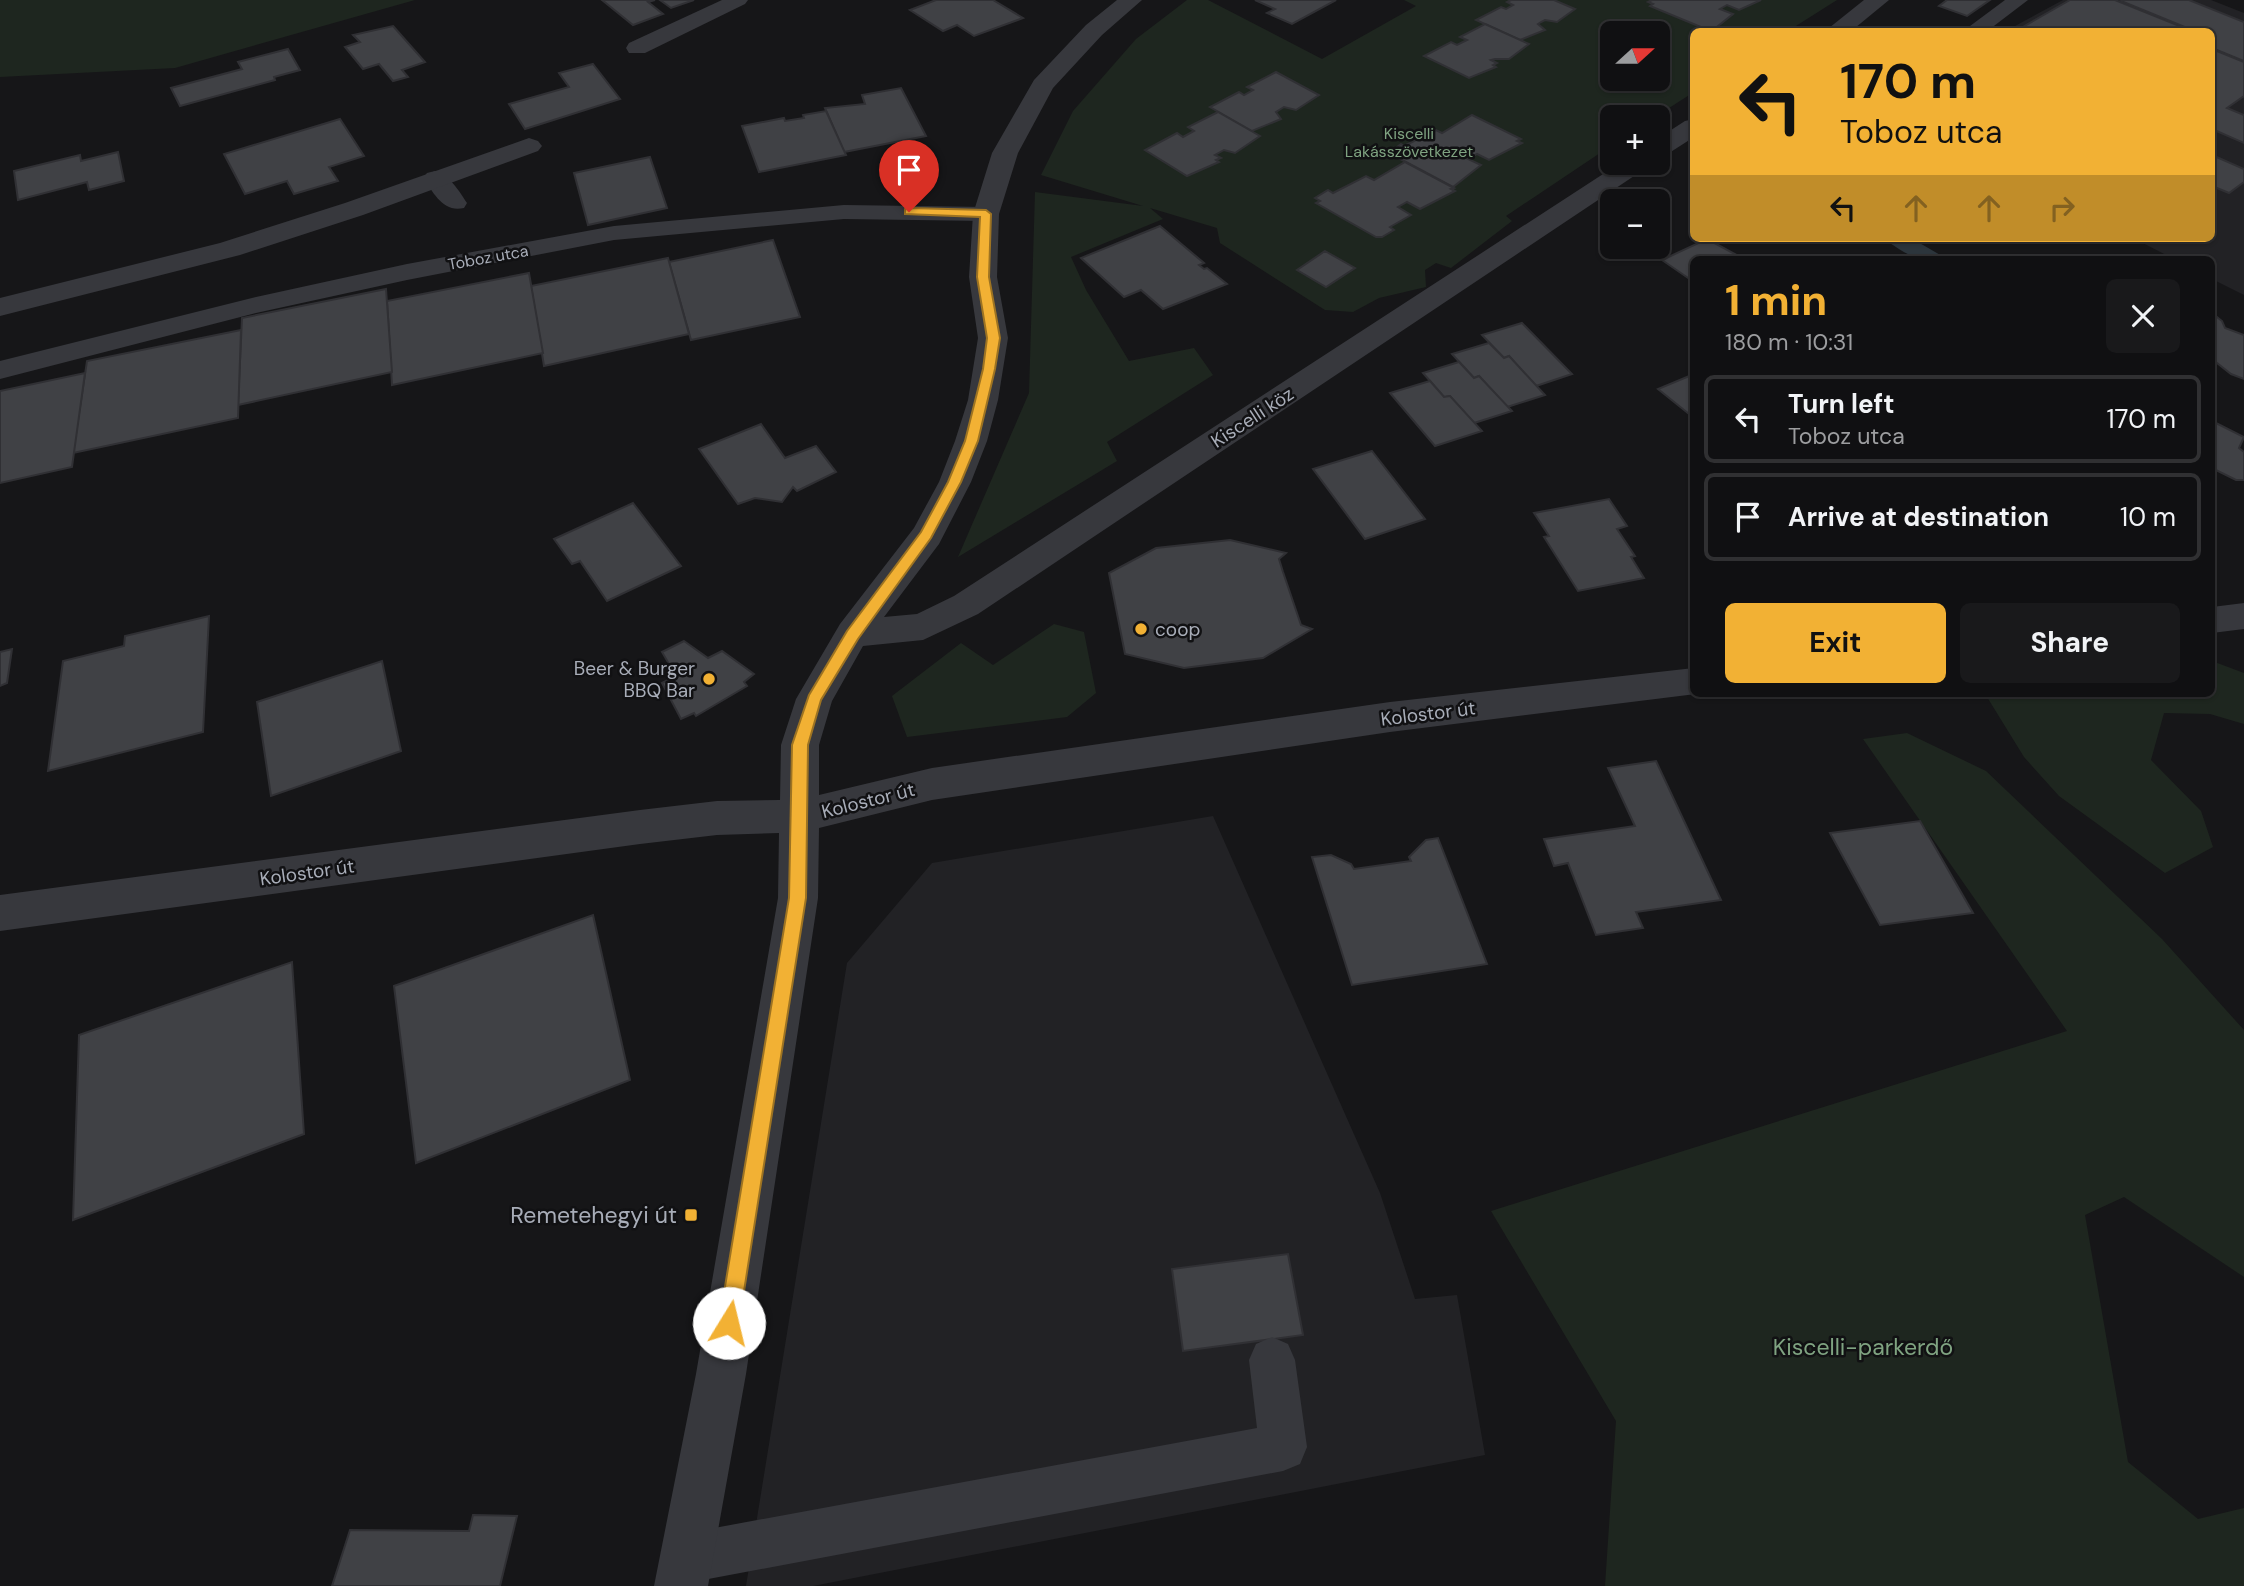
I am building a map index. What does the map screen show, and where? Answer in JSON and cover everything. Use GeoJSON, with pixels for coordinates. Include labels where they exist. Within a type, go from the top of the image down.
{"type":"FeatureCollection","features":[{"type":"Feature","properties":{"kind":"street"},"geometry":{"type":"LineString","coordinates":[[684,1572],[721,1374],[798,898],[800,745],[814,699],[852,635],[926,535],[955,482],[971,441],[983,400],[993,338],[983,277],[986,214],[1005,153],[1044,85],[1094,30],[1130,0]]}},
{"type":"Feature","properties":{"kind":"street"},"geometry":{"type":"LineString","coordinates":[[1840,28],[1878,0]]}},
{"type":"Feature","properties":{"kind":"street"},"geometry":{"type":"LineString","coordinates":[[1670,142],[1690,129]]}},
{"type":"Feature","properties":{"kind":"street"},"geometry":{"type":"LineString","coordinates":[[0,307],[230,249],[354,209],[529,146]]}},
{"type":"Feature","properties":{"kind":"street","name":"Kiscelli köz"},"geometry":{"type":"LineString","coordinates":[[852,635],[923,627],[966,605],[1619,175]]}},
{"type":"Feature","properties":{"kind":"street"},"geometry":{"type":"LineString","coordinates":[[2215,620],[2244,616]]}},
{"type":"Feature","properties":{"kind":"street","name":"Kolostor út"},"geometry":{"type":"LineString","coordinates":[[0,913],[640,827],[717,818],[801,816],[932,784],[1390,717],[1690,682]]}},
{"type":"Feature","properties":{"kind":"lane"},"geometry":{"type":"LineString","coordinates":[[637,48],[738,0]]}},
{"type":"Feature","properties":{"kind":"lane"},"geometry":{"type":"LineString","coordinates":[[1978,28],[2018,0]]}},
{"type":"Feature","properties":{"kind":"lane"},"geometry":{"type":"LineString","coordinates":[[435,178],[454,204]]}},
{"type":"Feature","properties":{"kind":"lane","name":"Toboz utca"},"geometry":{"type":"LineString","coordinates":[[0,370],[256,305],[407,272],[614,233],[844,212],[986,214]]}},
{"type":"Feature","properties":{"kind":"lane"},"geometry":{"type":"LineString","coordinates":[[684,1572],[1283,1447],[1272,1360]]}},
{"type":"Feature","properties":{"kind":"shaded area"},"geometry":{"type":"Polygon","coordinates":[[[2063,0],[2211,0],[2244,13],[2244,295],[2215,280],[2215,256],[2168,256],[2141,242],[2215,242],[2215,28],[2011,28],[2063,0]]]}},
{"type":"Feature","properties":{"kind":"shaded area"},"geometry":{"type":"Polygon","coordinates":[[[1888,242],[1918,242],[1942,256],[1914,256],[1888,242]]]}},
{"type":"Feature","properties":{"kind":"shaded area"},"geometry":{"type":"Polygon","coordinates":[[[1213,816],[1380,1193],[1415,1299],[1457,1295],[1485,1455],[813,1586],[746,1586],[847,963],[932,863],[1213,816]]]}},
{"type":"Feature","properties":{"kind":"green space"},"geometry":{"type":"Polygon","coordinates":[[[0,0],[415,0],[175,68],[0,77],[0,0]]]}},
{"type":"Feature","properties":{"kind":"green space","name":"Kiscelli Lakásszövetkezet"},"geometry":{"type":"Polygon","coordinates":[[[1187,0],[1208,0],[1322,59],[1416,6],[1404,0],[1837,0],[1793,28],[1690,28],[1690,95],[1670,107],[1670,105],[1600,105],[1600,153],[1506,216],[1512,221],[1451,268],[1436,263],[1425,270],[1426,287],[1379,298],[1353,312],[1325,310],[1220,243],[1217,228],[1150,208],[1163,219],[1071,257],[1086,290],[1129,361],[1194,348],[1213,375],[1107,442],[1117,461],[958,557],[1029,393],[1035,192],[1143,206],[1041,175],[1073,111],[1136,39],[1187,0]]]}},
{"type":"Feature","properties":{"kind":"green space"},"geometry":{"type":"Polygon","coordinates":[[[1054,624],[1084,632],[1096,693],[1067,717],[907,737],[892,696],[961,643],[993,665],[1054,624]]]}},
{"type":"Feature","properties":{"kind":"green space"},"geometry":{"type":"Polygon","coordinates":[[[2215,662],[2244,673],[2244,724],[2210,714],[2164,713],[2151,760],[2201,811],[2213,847],[2165,873],[2059,796],[2024,757],[1987,697],[2215,697],[2215,662]]]}},
{"type":"Feature","properties":{"kind":"green space","name":"Kiscelli-parkerdő"},"geometry":{"type":"Polygon","coordinates":[[[1907,733],[1986,771],[2162,939],[2244,1030],[2244,1277],[2124,1197],[2085,1215],[2128,1462],[2198,1519],[2244,1508],[2244,1586],[1605,1586],[1616,1421],[1491,1211],[2067,1031],[1863,739],[1907,733]]]}},
{"type":"Feature","properties":{"kind":"building"},"geometry":{"type":"Polygon","coordinates":[[[602,0],[655,0],[648,2],[663,14],[633,25],[602,0]]]}},
{"type":"Feature","properties":{"kind":"building"},"geometry":{"type":"Polygon","coordinates":[[[660,0],[694,0],[671,8],[660,0]]]}},
{"type":"Feature","properties":{"kind":"building"},"geometry":{"type":"Polygon","coordinates":[[[936,0],[993,0],[1023,18],[974,36],[957,25],[943,31],[910,10],[936,0]]]}},
{"type":"Feature","properties":{"kind":"building"},"geometry":{"type":"Polygon","coordinates":[[[1255,0],[1336,0],[1292,24],[1267,13],[1275,9],[1255,0]]]}},
{"type":"Feature","properties":{"kind":"building"},"geometry":{"type":"Polygon","coordinates":[[[1554,0],[1575,9],[1557,22],[1541,22],[1538,24],[1545,30],[1520,40],[1476,20],[1501,7],[1506,9],[1513,5],[1507,2],[1554,0]]]}},
{"type":"Feature","properties":{"kind":"building"},"geometry":{"type":"Polygon","coordinates":[[[1761,0],[1739,10],[1727,5],[1720,9],[1733,14],[1716,28],[1703,28],[1650,6],[1653,4],[1648,2],[1761,0]]]}},
{"type":"Feature","properties":{"kind":"building"},"geometry":{"type":"Polygon","coordinates":[[[1947,0],[1990,0],[1967,16],[1939,6],[1947,0]]]}},
{"type":"Feature","properties":{"kind":"building"},"geometry":{"type":"Polygon","coordinates":[[[2070,0],[2115,0],[2185,28],[2021,28],[2070,0]]]}},
{"type":"Feature","properties":{"kind":"building"},"geometry":{"type":"Polygon","coordinates":[[[2189,0],[2244,22],[2244,61],[2215,49],[2215,28],[2188,28],[2121,1],[2189,0]]]}},
{"type":"Feature","properties":{"kind":"building"},"geometry":{"type":"Polygon","coordinates":[[[1485,24],[1529,44],[1509,59],[1491,60],[1497,63],[1493,65],[1496,67],[1469,78],[1424,56],[1451,42],[1457,45],[1467,40],[1460,37],[1485,24]]]}},
{"type":"Feature","properties":{"kind":"building"},"geometry":{"type":"Polygon","coordinates":[[[393,26],[425,62],[402,70],[408,77],[393,81],[379,64],[363,69],[345,47],[360,42],[353,35],[393,26]]]}},
{"type":"Feature","properties":{"kind":"building"},"geometry":{"type":"Polygon","coordinates":[[[288,49],[300,70],[274,77],[275,80],[180,106],[171,88],[242,69],[238,62],[288,49]]]}},
{"type":"Feature","properties":{"kind":"building"},"geometry":{"type":"Polygon","coordinates":[[[2215,50],[2244,62],[2244,96],[2227,108],[2244,115],[2244,143],[2215,130],[2215,50]]]}},
{"type":"Feature","properties":{"kind":"building"},"geometry":{"type":"Polygon","coordinates":[[[593,64],[620,99],[525,129],[509,104],[569,87],[559,73],[593,64]]]}},
{"type":"Feature","properties":{"kind":"building"},"geometry":{"type":"Polygon","coordinates":[[[1276,72],[1319,95],[1296,110],[1284,107],[1276,112],[1281,119],[1252,131],[1210,107],[1239,92],[1244,95],[1253,90],[1247,87],[1276,72]]]}},
{"type":"Feature","properties":{"kind":"building"},"geometry":{"type":"Polygon","coordinates":[[[901,88],[926,136],[844,152],[825,108],[865,104],[862,95],[901,88]]]}},
{"type":"Feature","properties":{"kind":"building"},"geometry":{"type":"Polygon","coordinates":[[[826,111],[846,155],[759,172],[742,126],[784,118],[785,121],[804,118],[803,115],[826,111]]]}},
{"type":"Feature","properties":{"kind":"building"},"geometry":{"type":"Polygon","coordinates":[[[1218,112],[1260,136],[1235,153],[1224,150],[1215,155],[1221,158],[1216,160],[1219,162],[1187,176],[1145,150],[1177,133],[1183,137],[1194,131],[1188,127],[1218,112]]]}},
{"type":"Feature","properties":{"kind":"building"},"geometry":{"type":"Polygon","coordinates":[[[1472,115],[1521,139],[1517,141],[1522,143],[1489,160],[1477,154],[1468,159],[1481,165],[1453,187],[1389,153],[1401,144],[1404,146],[1436,130],[1442,133],[1472,115]]]}},
{"type":"Feature","properties":{"kind":"building"},"geometry":{"type":"Polygon","coordinates":[[[340,119],[364,156],[329,167],[338,181],[294,194],[287,181],[245,194],[224,154],[340,119]]]}},
{"type":"Feature","properties":{"kind":"building"},"geometry":{"type":"Polygon","coordinates":[[[118,152],[124,181],[89,190],[87,182],[18,200],[14,171],[80,155],[81,161],[118,152]]]}},
{"type":"Feature","properties":{"kind":"building"},"geometry":{"type":"Polygon","coordinates":[[[2215,156],[2244,169],[2244,182],[2229,193],[2215,187],[2215,156]]]}},
{"type":"Feature","properties":{"kind":"building"},"geometry":{"type":"Polygon","coordinates":[[[650,157],[667,208],[588,225],[574,173],[650,157]]]}},
{"type":"Feature","properties":{"kind":"building"},"geometry":{"type":"Polygon","coordinates":[[[1405,162],[1455,191],[1420,209],[1407,202],[1398,207],[1411,215],[1390,227],[1394,230],[1382,237],[1376,237],[1316,203],[1320,201],[1315,198],[1328,190],[1333,193],[1366,176],[1374,180],[1405,162]]]}},
{"type":"Feature","properties":{"kind":"building"},"geometry":{"type":"Polygon","coordinates":[[[1160,226],[1204,263],[1199,265],[1227,284],[1163,309],[1141,290],[1124,297],[1081,258],[1160,226]]]}},
{"type":"Feature","properties":{"kind":"building"},"geometry":{"type":"Polygon","coordinates":[[[773,240],[800,317],[691,340],[669,262],[773,240]]]}},
{"type":"Feature","properties":{"kind":"building"},"geometry":{"type":"Polygon","coordinates":[[[1701,242],[1713,242],[1738,256],[1690,256],[1690,279],[1662,260],[1670,259],[1670,256],[1701,242]]]}},
{"type":"Feature","properties":{"kind":"building"},"geometry":{"type":"Polygon","coordinates":[[[1325,251],[1355,268],[1326,287],[1297,270],[1325,251]]]}},
{"type":"Feature","properties":{"kind":"building"},"geometry":{"type":"Polygon","coordinates":[[[668,258],[689,334],[544,366],[531,286],[668,258]]]}},
{"type":"Feature","properties":{"kind":"building"},"geometry":{"type":"Polygon","coordinates":[[[529,273],[543,353],[392,385],[387,301],[529,273]]]}},
{"type":"Feature","properties":{"kind":"building"},"geometry":{"type":"Polygon","coordinates":[[[386,289],[392,372],[238,405],[242,318],[386,289]]]}},
{"type":"Feature","properties":{"kind":"building"},"geometry":{"type":"Polygon","coordinates":[[[2215,315],[2225,328],[2244,335],[2244,379],[2231,374],[2215,361],[2215,315]]]}},
{"type":"Feature","properties":{"kind":"building"},"geometry":{"type":"Polygon","coordinates":[[[1522,323],[1572,374],[1536,386],[1509,356],[1504,358],[1482,335],[1522,323]]]}},
{"type":"Feature","properties":{"kind":"building"},"geometry":{"type":"Polygon","coordinates":[[[241,330],[238,418],[73,453],[87,361],[241,330]]]}},
{"type":"Feature","properties":{"kind":"building"},"geometry":{"type":"Polygon","coordinates":[[[1489,343],[1504,358],[1509,356],[1545,395],[1507,407],[1479,376],[1474,378],[1452,354],[1489,343]]]}},
{"type":"Feature","properties":{"kind":"building"},"geometry":{"type":"Polygon","coordinates":[[[1459,362],[1474,378],[1479,376],[1512,411],[1474,423],[1450,396],[1444,397],[1423,373],[1459,362]]]}},
{"type":"Feature","properties":{"kind":"building"},"geometry":{"type":"Polygon","coordinates":[[[85,373],[72,467],[0,483],[0,391],[85,373]]]}},
{"type":"Feature","properties":{"kind":"building"},"geometry":{"type":"Polygon","coordinates":[[[1690,376],[1690,415],[1658,389],[1690,376]]]}},
{"type":"Feature","properties":{"kind":"building"},"geometry":{"type":"Polygon","coordinates":[[[1430,381],[1444,397],[1450,396],[1482,431],[1435,446],[1390,393],[1430,381]]]}},
{"type":"Feature","properties":{"kind":"building"},"geometry":{"type":"Polygon","coordinates":[[[2215,422],[2244,437],[2239,448],[2244,452],[2244,480],[2236,480],[2215,470],[2215,422]]]}},
{"type":"Feature","properties":{"kind":"building"},"geometry":{"type":"Polygon","coordinates":[[[761,424],[785,458],[816,446],[836,472],[797,491],[793,487],[782,502],[755,498],[738,504],[699,449],[761,424]]]}},
{"type":"Feature","properties":{"kind":"building"},"geometry":{"type":"Polygon","coordinates":[[[1372,451],[1425,519],[1365,539],[1313,469],[1372,451]]]}},
{"type":"Feature","properties":{"kind":"building"},"geometry":{"type":"Polygon","coordinates":[[[1609,499],[1627,526],[1617,529],[1635,556],[1631,557],[1644,578],[1578,591],[1544,537],[1549,536],[1534,513],[1609,499]]]}},
{"type":"Feature","properties":{"kind":"building"},"geometry":{"type":"Polygon","coordinates":[[[633,503],[681,566],[607,601],[580,561],[572,564],[554,539],[633,503]]]}},
{"type":"Feature","properties":{"kind":"building"},"geometry":{"type":"Polygon","coordinates":[[[1230,540],[1286,553],[1279,559],[1301,625],[1312,629],[1263,658],[1184,668],[1125,654],[1109,573],[1156,548],[1230,540]]]}},
{"type":"Feature","properties":{"kind":"building"},"geometry":{"type":"Polygon","coordinates":[[[209,616],[203,732],[48,771],[63,661],[124,646],[125,636],[209,616]]]}},
{"type":"Feature","properties":{"kind":"building","name":"Beer & Burger BBQ Bar"},"geometry":{"type":"Polygon","coordinates":[[[684,641],[708,658],[722,651],[754,674],[744,682],[747,686],[696,716],[694,713],[681,719],[662,683],[676,676],[662,652],[684,641]]]}},
{"type":"Feature","properties":{"kind":"building"},"geometry":{"type":"Polygon","coordinates":[[[12,649],[7,683],[0,686],[0,652],[12,649]]]}},
{"type":"Feature","properties":{"kind":"building"},"geometry":{"type":"Polygon","coordinates":[[[382,661],[401,751],[271,796],[257,702],[382,661]]]}},
{"type":"Feature","properties":{"kind":"building"},"geometry":{"type":"Polygon","coordinates":[[[1656,761],[1721,900],[1636,912],[1643,928],[1596,935],[1568,863],[1554,866],[1544,839],[1635,826],[1608,768],[1656,761]]]}},
{"type":"Feature","properties":{"kind":"building"},"geometry":{"type":"Polygon","coordinates":[[[1920,821],[1973,913],[1880,925],[1830,833],[1920,821]]]}},
{"type":"Feature","properties":{"kind":"building"},"geometry":{"type":"Polygon","coordinates":[[[1438,838],[1487,964],[1352,985],[1312,857],[1331,855],[1351,864],[1354,869],[1411,861],[1409,857],[1426,840],[1438,838]]]}},
{"type":"Feature","properties":{"kind":"building"},"geometry":{"type":"Polygon","coordinates":[[[593,915],[630,1080],[416,1163],[394,986],[593,915]]]}},
{"type":"Feature","properties":{"kind":"building"},"geometry":{"type":"Polygon","coordinates":[[[292,962],[304,1134],[73,1220],[79,1035],[292,962]]]}},
{"type":"Feature","properties":{"kind":"building"},"geometry":{"type":"Polygon","coordinates":[[[1288,1254],[1303,1335],[1183,1351],[1172,1269],[1288,1254]]]}},
{"type":"Feature","properties":{"kind":"building"},"geometry":{"type":"Polygon","coordinates":[[[473,1515],[517,1516],[500,1586],[332,1586],[350,1530],[469,1531],[473,1515]]]}},
{"type":"Feature","properties":{"kind":"place","name":"coop"},"geometry":{"type":"Point","coordinates":[1141,629]}},
{"type":"Feature","properties":{"kind":"place","name":"Beer & Burger BBQ Bar"},"geometry":{"type":"Point","coordinates":[709,679]}},
{"type":"Feature","properties":{"kind":"place","name":"Remetehegyi út"},"geometry":{"type":"Point","coordinates":[691,1215]}},
{"type":"Feature","properties":{"kind":"route"},"geometry":{"type":"LineString","coordinates":[[729,1323],[798,898],[800,745],[814,699],[852,635],[926,535],[955,482],[971,441],[989,369],[993,338],[983,277],[986,214],[909,212]]}}]}
